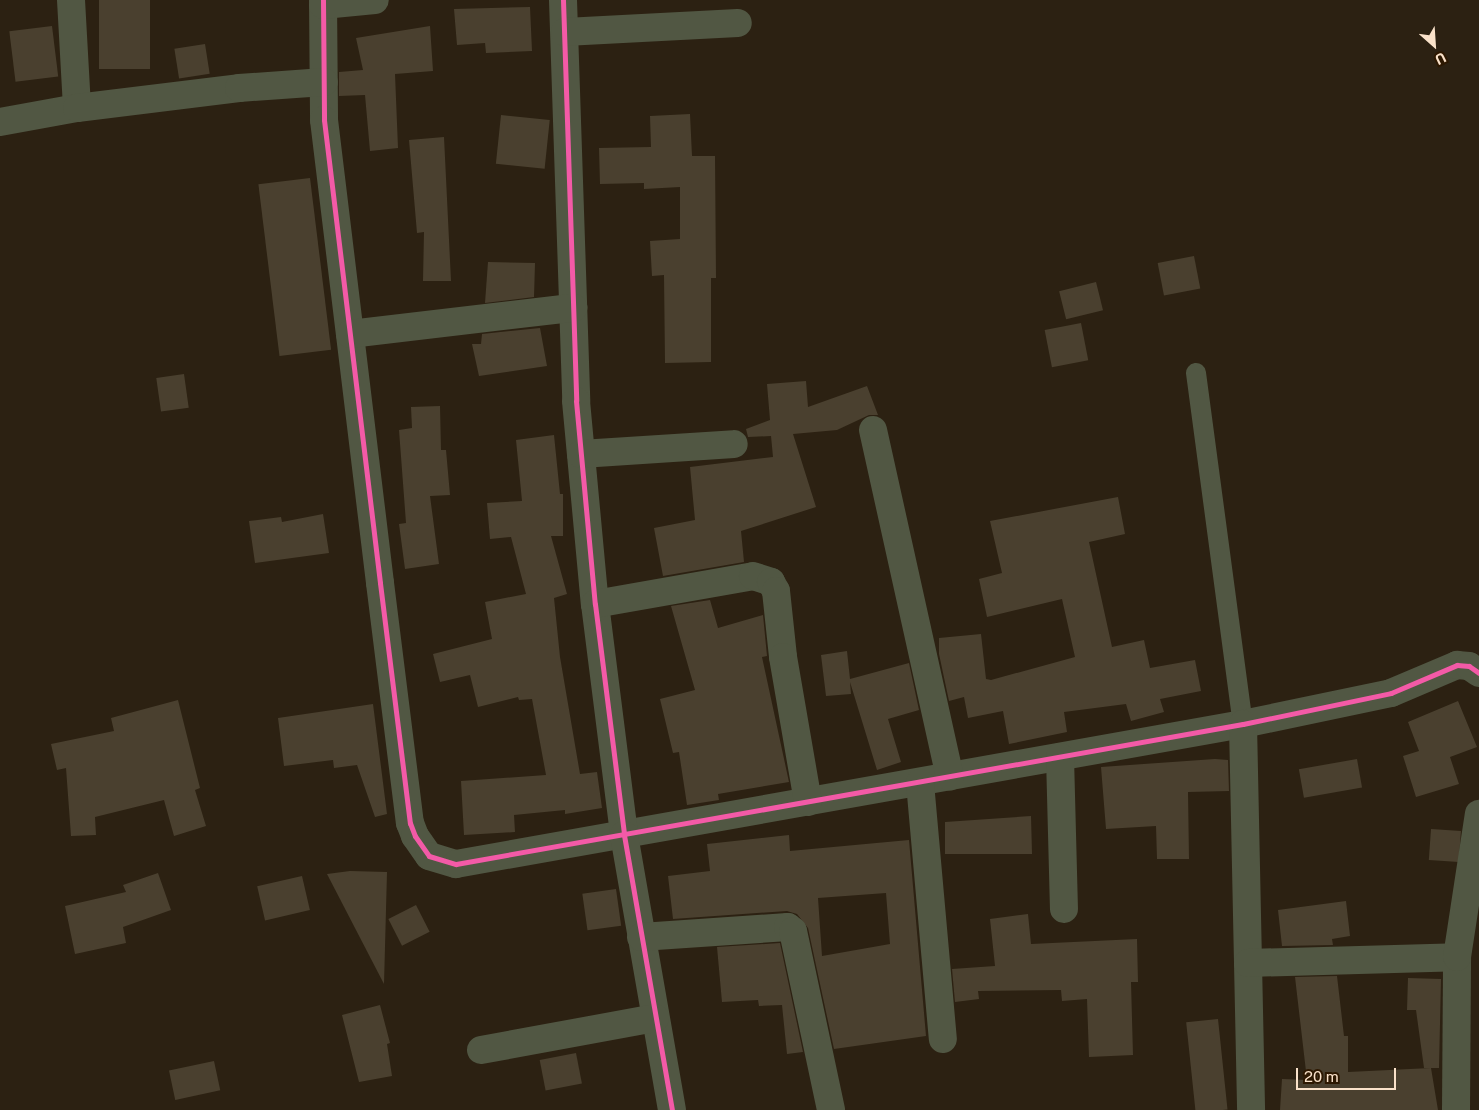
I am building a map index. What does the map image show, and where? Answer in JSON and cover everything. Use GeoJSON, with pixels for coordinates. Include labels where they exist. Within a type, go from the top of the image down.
{"type":"FeatureCollection","features":[{"type":"Feature","properties":{"kind":"street"},"geometry":{"type":"LineString","coordinates":[[71,0],[77,108]]}},
{"type":"Feature","properties":{"kind":"street"},"geometry":{"type":"LineString","coordinates":[[375,0],[323,2],[324,120],[409,814],[415,836],[429,856],[456,864],[624,835],[1244,724],[1390,692],[1457,666],[1469,666],[1479,673]]}},
{"type":"Feature","properties":{"kind":"street"},"geometry":{"type":"LineString","coordinates":[[563,0],[573,308],[580,454],[595,604],[624,835],[672,1110]]}},
{"type":"Feature","properties":{"kind":"street"},"geometry":{"type":"LineString","coordinates":[[564,32],[738,23]]}},
{"type":"Feature","properties":{"kind":"street"},"geometry":{"type":"LineString","coordinates":[[0,122],[77,108],[238,88],[324,82]]}},
{"type":"Feature","properties":{"kind":"street"},"geometry":{"type":"LineString","coordinates":[[350,334],[573,308]]}},
{"type":"Feature","properties":{"kind":"street"},"geometry":{"type":"LineString","coordinates":[[873,430],[950,777]]}},
{"type":"Feature","properties":{"kind":"street"},"geometry":{"type":"LineString","coordinates":[[580,454],[734,444]]}},
{"type":"Feature","properties":{"kind":"street"},"geometry":{"type":"LineString","coordinates":[[595,604],[753,576],[771,582],[776,592],[783,657],[808,802]]}},
{"type":"Feature","properties":{"kind":"street"},"geometry":{"type":"LineString","coordinates":[[1244,724],[1251,1110]]}},
{"type":"Feature","properties":{"kind":"street"},"geometry":{"type":"LineString","coordinates":[[1060,757],[1064,909]]}},
{"type":"Feature","properties":{"kind":"street"},"geometry":{"type":"LineString","coordinates":[[920,783],[943,1039]]}},
{"type":"Feature","properties":{"kind":"street"},"geometry":{"type":"LineString","coordinates":[[1456,1110],[1457,958],[1479,814]]}},
{"type":"Feature","properties":{"kind":"street"},"geometry":{"type":"LineString","coordinates":[[641,937],[788,927],[792,932],[831,1110]]}},
{"type":"Feature","properties":{"kind":"street"},"geometry":{"type":"LineString","coordinates":[[1248,963],[1457,958]]}},
{"type":"Feature","properties":{"kind":"street"},"geometry":{"type":"LineString","coordinates":[[481,1050],[655,1018]]}},
{"type":"Feature","properties":{"kind":"lane"},"geometry":{"type":"LineString","coordinates":[[1196,373],[1244,724]]}},
{"type":"Feature","properties":{"kind":"building"},"geometry":{"type":"Polygon","coordinates":[[[99,0],[150,0],[150,69],[99,69],[99,0]]]}},
{"type":"Feature","properties":{"kind":"building"},"geometry":{"type":"Polygon","coordinates":[[[530,7],[532,51],[486,53],[485,43],[457,45],[454,9],[530,7]]]}},
{"type":"Feature","properties":{"kind":"building"},"geometry":{"type":"Polygon","coordinates":[[[52,26],[58,77],[16,82],[9,31],[52,26]]]}},
{"type":"Feature","properties":{"kind":"building"},"geometry":{"type":"Polygon","coordinates":[[[430,26],[433,71],[395,74],[398,148],[370,151],[365,95],[339,96],[339,72],[363,70],[356,38],[430,26]]]}},
{"type":"Feature","properties":{"kind":"building"},"geometry":{"type":"Polygon","coordinates":[[[205,44],[210,74],[179,78],[174,49],[205,44]]]}},
{"type":"Feature","properties":{"kind":"building"},"geometry":{"type":"Polygon","coordinates":[[[690,114],[692,156],[715,156],[716,278],[711,278],[711,362],[665,363],[664,275],[652,276],[650,241],[680,239],[680,187],[644,189],[644,183],[600,184],[599,148],[651,147],[650,116],[690,114]]]}},
{"type":"Feature","properties":{"kind":"building"},"geometry":{"type":"Polygon","coordinates":[[[501,115],[550,120],[545,169],[496,164],[501,115]]]}},
{"type":"Feature","properties":{"kind":"building"},"geometry":{"type":"Polygon","coordinates":[[[444,137],[451,281],[423,281],[424,232],[417,233],[409,140],[444,137]]]}},
{"type":"Feature","properties":{"kind":"building"},"geometry":{"type":"Polygon","coordinates":[[[310,178],[331,350],[279,356],[258,184],[310,178]]]}},
{"type":"Feature","properties":{"kind":"building"},"geometry":{"type":"Polygon","coordinates":[[[1194,256],[1200,288],[1164,295],[1158,263],[1194,256]]]}},
{"type":"Feature","properties":{"kind":"building"},"geometry":{"type":"Polygon","coordinates":[[[488,262],[535,263],[534,297],[485,303],[488,262]]]}},
{"type":"Feature","properties":{"kind":"building"},"geometry":{"type":"Polygon","coordinates":[[[1096,282],[1103,310],[1066,319],[1059,291],[1096,282]]]}},
{"type":"Feature","properties":{"kind":"building"},"geometry":{"type":"Polygon","coordinates":[[[1081,323],[1088,360],[1052,367],[1045,330],[1081,323]]]}},
{"type":"Feature","properties":{"kind":"building"},"geometry":{"type":"Polygon","coordinates":[[[540,328],[547,366],[479,376],[472,344],[481,344],[482,334],[540,328]]]}},
{"type":"Feature","properties":{"kind":"building"},"geometry":{"type":"Polygon","coordinates":[[[184,374],[189,408],[161,412],[156,378],[184,374]]]}},
{"type":"Feature","properties":{"kind":"building"},"geometry":{"type":"Polygon","coordinates":[[[806,381],[808,407],[867,386],[878,415],[869,415],[837,430],[793,434],[816,507],[741,531],[744,562],[663,576],[654,528],[695,520],[690,467],[773,457],[771,436],[748,437],[746,429],[770,420],[767,384],[806,381]]]}},
{"type":"Feature","properties":{"kind":"building"},"geometry":{"type":"Polygon","coordinates":[[[440,406],[441,450],[446,450],[450,495],[430,496],[439,564],[405,569],[399,524],[406,523],[399,430],[412,428],[411,407],[440,406]]]}},
{"type":"Feature","properties":{"kind":"building"},"geometry":{"type":"Polygon","coordinates":[[[554,435],[560,494],[563,494],[563,536],[551,536],[567,594],[554,598],[560,657],[580,774],[597,772],[602,808],[565,814],[565,810],[514,815],[515,832],[464,835],[461,781],[546,775],[532,699],[519,700],[518,697],[478,707],[470,675],[440,682],[433,654],[492,639],[485,602],[526,594],[511,537],[490,539],[487,503],[522,501],[516,440],[554,435]]]}},
{"type":"Feature","properties":{"kind":"building"},"geometry":{"type":"Polygon","coordinates":[[[1118,497],[1125,534],[1089,542],[1112,647],[1144,640],[1150,668],[1195,660],[1201,691],[1160,699],[1164,712],[1131,721],[1126,704],[1064,712],[1067,732],[1009,744],[1003,711],[968,718],[964,697],[949,701],[939,654],[939,638],[981,634],[986,679],[991,680],[1075,657],[1062,599],[987,617],[979,579],[1002,573],[990,521],[1118,497]]]}},
{"type":"Feature","properties":{"kind":"building"},"geometry":{"type":"Polygon","coordinates":[[[323,514],[329,553],[255,563],[249,521],[281,517],[282,522],[323,514]]]}},
{"type":"Feature","properties":{"kind":"building"},"geometry":{"type":"Polygon","coordinates":[[[710,600],[718,628],[763,615],[767,656],[762,657],[789,782],[718,794],[719,800],[687,805],[679,752],[673,753],[660,699],[695,690],[671,606],[710,600]]]}},
{"type":"Feature","properties":{"kind":"building"},"geometry":{"type":"Polygon","coordinates":[[[847,651],[850,679],[909,663],[919,710],[888,719],[901,762],[877,770],[850,682],[851,694],[826,696],[821,655],[847,651]]]}},
{"type":"Feature","properties":{"kind":"building"},"geometry":{"type":"Polygon","coordinates":[[[178,700],[200,788],[195,790],[206,826],[174,836],[164,800],[95,817],[96,835],[71,836],[66,768],[57,770],[51,744],[114,731],[111,718],[178,700]]]}},
{"type":"Feature","properties":{"kind":"building"},"geometry":{"type":"Polygon","coordinates":[[[1458,701],[1477,747],[1450,757],[1459,784],[1416,797],[1403,756],[1419,751],[1408,722],[1458,701]]]}},
{"type":"Feature","properties":{"kind":"building"},"geometry":{"type":"Polygon","coordinates":[[[373,704],[387,814],[375,817],[357,765],[334,768],[333,760],[284,766],[278,718],[373,704]]]}},
{"type":"Feature","properties":{"kind":"building"},"geometry":{"type":"Polygon","coordinates":[[[1215,759],[1228,760],[1229,791],[1188,792],[1189,859],[1157,859],[1156,826],[1106,829],[1101,767],[1215,759]]]}},
{"type":"Feature","properties":{"kind":"building"},"geometry":{"type":"Polygon","coordinates":[[[1357,759],[1362,788],[1304,798],[1299,769],[1357,759]]]}},
{"type":"Feature","properties":{"kind":"building"},"geometry":{"type":"Polygon","coordinates":[[[1031,816],[1032,854],[945,854],[945,822],[1031,816]]]}},
{"type":"Feature","properties":{"kind":"building"},"geometry":{"type":"Polygon","coordinates":[[[1431,829],[1461,831],[1459,862],[1429,860],[1431,829]]]}},
{"type":"Feature","properties":{"kind":"building"},"geometry":{"type":"Polygon","coordinates":[[[789,835],[790,851],[909,840],[926,1036],[834,1049],[808,928],[797,914],[787,911],[673,919],[668,876],[710,871],[707,844],[789,835]],[[886,893],[818,898],[822,956],[890,944],[886,893]]]}},
{"type":"Feature","properties":{"kind":"building"},"geometry":{"type":"Polygon","coordinates":[[[350,871],[387,872],[384,984],[327,874],[350,871]]]}},
{"type":"Feature","properties":{"kind":"building"},"geometry":{"type":"Polygon","coordinates":[[[158,873],[171,910],[123,927],[126,943],[75,954],[65,906],[126,892],[123,885],[158,873]]]}},
{"type":"Feature","properties":{"kind":"building"},"geometry":{"type":"Polygon","coordinates":[[[302,876],[310,910],[265,920],[257,886],[302,876]]]}},
{"type":"Feature","properties":{"kind":"building"},"geometry":{"type":"Polygon","coordinates":[[[616,889],[621,926],[587,930],[582,894],[616,889]]]}},
{"type":"Feature","properties":{"kind":"building"},"geometry":{"type":"Polygon","coordinates":[[[1346,901],[1350,936],[1332,939],[1333,945],[1282,946],[1278,910],[1346,901]]]}},
{"type":"Feature","properties":{"kind":"building"},"geometry":{"type":"Polygon","coordinates":[[[416,905],[430,932],[402,946],[388,919],[416,905]]]}},
{"type":"Feature","properties":{"kind":"building"},"geometry":{"type":"Polygon","coordinates":[[[1028,914],[1031,944],[1137,939],[1138,982],[1131,982],[1133,1055],[1089,1057],[1087,999],[1062,1001],[1061,990],[978,991],[979,999],[955,1002],[952,969],[995,966],[990,919],[1028,914]]]}},
{"type":"Feature","properties":{"kind":"building"},"geometry":{"type":"Polygon","coordinates":[[[780,943],[803,1052],[787,1054],[782,1005],[759,1006],[758,1000],[722,1002],[717,947],[780,943]]]}},
{"type":"Feature","properties":{"kind":"building"},"geometry":{"type":"Polygon","coordinates":[[[1337,976],[1344,1036],[1348,1036],[1348,1072],[1431,1068],[1438,1110],[1280,1110],[1282,1079],[1307,1080],[1295,977],[1337,976]]]}},
{"type":"Feature","properties":{"kind":"building"},"geometry":{"type":"Polygon","coordinates":[[[1408,978],[1441,979],[1439,1068],[1424,1068],[1416,1010],[1407,1010],[1408,978]]]}},
{"type":"Feature","properties":{"kind":"building"},"geometry":{"type":"Polygon","coordinates":[[[380,1005],[390,1043],[387,1044],[392,1076],[359,1082],[342,1015],[380,1005]]]}},
{"type":"Feature","properties":{"kind":"building"},"geometry":{"type":"Polygon","coordinates":[[[1218,1019],[1228,1110],[1195,1110],[1186,1022],[1218,1019]]]}},
{"type":"Feature","properties":{"kind":"building"},"geometry":{"type":"Polygon","coordinates":[[[576,1053],[582,1083],[546,1090],[540,1060],[576,1053]]]}},
{"type":"Feature","properties":{"kind":"building"},"geometry":{"type":"Polygon","coordinates":[[[214,1061],[220,1090],[175,1100],[169,1071],[214,1061]]]}},
{"type":"Feature","properties":{"kind":"cycle path"},"geometry":{"type":"LineString","coordinates":[[323,0],[324,120],[380,583],[410,823],[415,836],[429,856],[456,864],[1243,724],[1391,693],[1457,665],[1469,666],[1479,673]]}},
{"type":"Feature","properties":{"kind":"cycle path"},"geometry":{"type":"LineString","coordinates":[[563,0],[576,401],[595,604],[624,835],[672,1110]]}}]}
